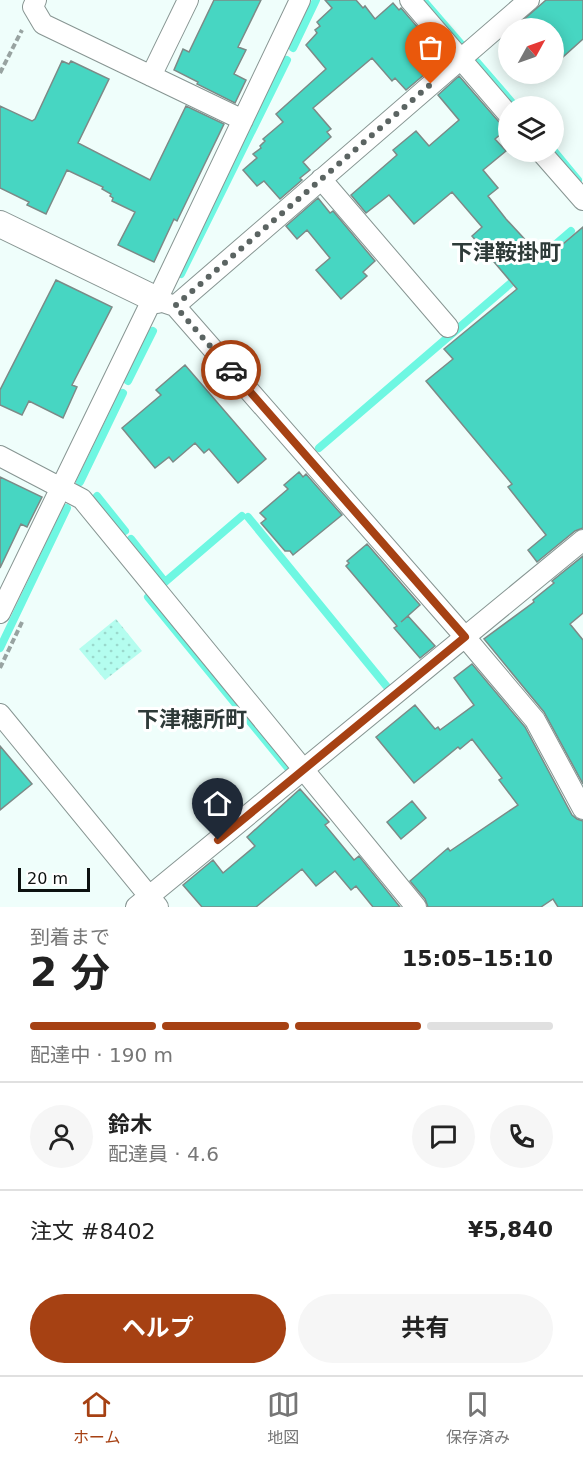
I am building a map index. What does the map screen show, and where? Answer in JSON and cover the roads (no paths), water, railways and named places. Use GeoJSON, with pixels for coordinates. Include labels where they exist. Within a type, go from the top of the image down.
{"type":"FeatureCollection","features":[{"type":"Feature","properties":{"kind":"street"},"geometry":{"type":"LineString","coordinates":[[151,76],[188,0]]}},
{"type":"Feature","properties":{"kind":"street"},"geometry":{"type":"LineString","coordinates":[[0,613],[61,488],[161,301],[300,0]]}},
{"type":"Feature","properties":{"kind":"street"},"geometry":{"type":"LineString","coordinates":[[410,0],[498,102]]}},
{"type":"Feature","properties":{"kind":"street"},"geometry":{"type":"LineString","coordinates":[[161,301],[321,179],[529,0]]}},
{"type":"Feature","properties":{"kind":"street"},"geometry":{"type":"LineString","coordinates":[[35,4],[43,24],[243,120]]}},
{"type":"Feature","properties":{"kind":"street"},"geometry":{"type":"LineString","coordinates":[[550,162],[583,200]]}},
{"type":"Feature","properties":{"kind":"street"},"geometry":{"type":"LineString","coordinates":[[321,179],[448,327]]}},
{"type":"Feature","properties":{"kind":"street"},"geometry":{"type":"LineString","coordinates":[[0,224],[161,301],[465,637],[535,720],[583,809]]}},
{"type":"Feature","properties":{"kind":"street"},"geometry":{"type":"LineString","coordinates":[[0,456],[82,499],[416,907]]}},
{"type":"Feature","properties":{"kind":"street"},"geometry":{"type":"LineString","coordinates":[[0,714],[148,903],[304,769],[583,540]]}},
{"type":"Feature","properties":{"kind":"waterway"},"geometry":{"type":"LineString","coordinates":[[293,48],[316,0]]}},
{"type":"Feature","properties":{"kind":"waterway"},"geometry":{"type":"LineString","coordinates":[[423,0],[462,45]]}},
{"type":"Feature","properties":{"kind":"waterway"},"geometry":{"type":"LineString","coordinates":[[181,274],[287,60]]}},
{"type":"Feature","properties":{"kind":"waterway"},"geometry":{"type":"LineString","coordinates":[[477,62],[506,96]]}},
{"type":"Feature","properties":{"kind":"waterway"},"geometry":{"type":"LineString","coordinates":[[563,162],[578,180]]}},
{"type":"Feature","properties":{"kind":"waterway"},"geometry":{"type":"LineString","coordinates":[[534,263],[571,231]]}},
{"type":"Feature","properties":{"kind":"waterway"},"geometry":{"type":"LineString","coordinates":[[319,448],[518,277]]}},
{"type":"Feature","properties":{"kind":"waterway"},"geometry":{"type":"LineString","coordinates":[[128,381],[153,331]]}},
{"type":"Feature","properties":{"kind":"waterway"},"geometry":{"type":"LineString","coordinates":[[80,482],[123,393]]}},
{"type":"Feature","properties":{"kind":"waterway"},"geometry":{"type":"LineString","coordinates":[[97,496],[125,531]]}},
{"type":"Feature","properties":{"kind":"waterway"},"geometry":{"type":"LineString","coordinates":[[0,648],[67,508]]}},
{"type":"Feature","properties":{"kind":"waterway"},"geometry":{"type":"LineString","coordinates":[[131,539],[165,582],[242,516]]}},
{"type":"Feature","properties":{"kind":"waterway"},"geometry":{"type":"LineString","coordinates":[[248,517],[388,688]]}},
{"type":"Feature","properties":{"kind":"waterway"},"geometry":{"type":"LineString","coordinates":[[148,597],[288,768]]}},
{"type":"Feature","properties":{"kind":"district","name":"下津鞍掛町"},"geometry":{"type":"Point","coordinates":[506,252]}},
{"type":"Feature","properties":{"kind":"district","name":"下津穂所町"},"geometry":{"type":"Point","coordinates":[192,719]}}]}
